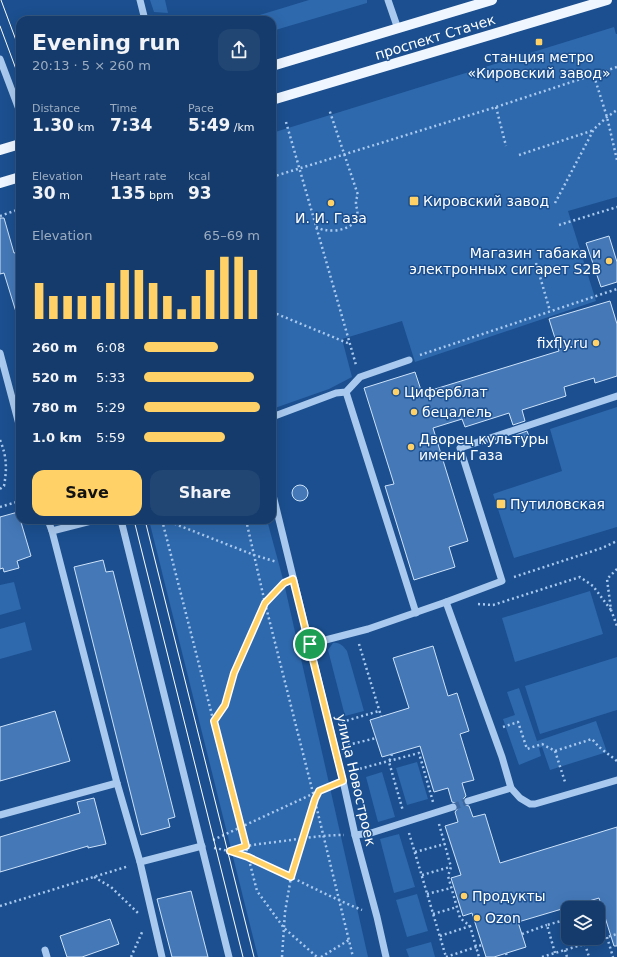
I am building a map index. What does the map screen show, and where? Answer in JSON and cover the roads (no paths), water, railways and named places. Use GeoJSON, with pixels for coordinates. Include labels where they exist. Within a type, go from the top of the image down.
{"type":"FeatureCollection","features":[{"type":"Feature","properties":{"kind":"main road","name":"проспект Стачек"},"geometry":{"type":"LineString","coordinates":[[276,65],[492,0]]}},
{"type":"Feature","properties":{"kind":"main road","name":"проспект Стачек"},"geometry":{"type":"LineString","coordinates":[[276,99],[607,0]]}},
{"type":"Feature","properties":{"kind":"main road"},"geometry":{"type":"LineString","coordinates":[[0,150],[16,145]]}},
{"type":"Feature","properties":{"kind":"main road"},"geometry":{"type":"LineString","coordinates":[[0,183],[16,178]]}},
{"type":"Feature","properties":{"kind":"street"},"geometry":{"type":"LineString","coordinates":[[140,0],[144,16]]}},
{"type":"Feature","properties":{"kind":"street"},"geometry":{"type":"LineString","coordinates":[[388,0],[398,29]]}},
{"type":"Feature","properties":{"kind":"street"},"geometry":{"type":"LineString","coordinates":[[0,59],[16,101]]}},
{"type":"Feature","properties":{"kind":"street"},"geometry":{"type":"LineString","coordinates":[[0,353],[16,413]]}},
{"type":"Feature","properties":{"kind":"street"},"geometry":{"type":"LineString","coordinates":[[276,416],[336,393],[346,392],[360,377],[409,360]]}},
{"type":"Feature","properties":{"kind":"street"},"geometry":{"type":"LineString","coordinates":[[346,392],[416,613]]}},
{"type":"Feature","properties":{"kind":"street"},"geometry":{"type":"LineString","coordinates":[[310,644],[356,633],[416,613],[502,581],[460,448],[617,396]]}},
{"type":"Feature","properties":{"kind":"street","name":"улица Новостроек"},"geometry":{"type":"LineString","coordinates":[[276,508],[386,957]]}},
{"type":"Feature","properties":{"kind":"street"},"geometry":{"type":"LineString","coordinates":[[49,524],[117,783],[140,862],[162,957]]}},
{"type":"Feature","properties":{"kind":"street"},"geometry":{"type":"LineString","coordinates":[[52,531],[79,524]]}},
{"type":"Feature","properties":{"kind":"street"},"geometry":{"type":"LineString","coordinates":[[122,524],[229,957]]}},
{"type":"Feature","properties":{"kind":"street"},"geometry":{"type":"LineString","coordinates":[[446,602],[493,731],[511,788],[520,798],[530,804],[535,804],[617,780]]}},
{"type":"Feature","properties":{"kind":"street"},"geometry":{"type":"LineString","coordinates":[[0,815],[117,783]]}},
{"type":"Feature","properties":{"kind":"street"},"geometry":{"type":"LineString","coordinates":[[468,801],[511,788]]}},
{"type":"Feature","properties":{"kind":"street"},"geometry":{"type":"LineString","coordinates":[[355,835],[371,833],[454,807]]}},
{"type":"Feature","properties":{"kind":"street"},"geometry":{"type":"LineString","coordinates":[[140,862],[202,846]]}},
{"type":"Feature","properties":{"kind":"tunnel"},"geometry":{"type":"LineString","coordinates":[[453,807],[468,801]]}},
{"type":"Feature","properties":{"kind":"tram line"},"geometry":{"type":"LineString","coordinates":[[1,0],[16,40]]}},
{"type":"Feature","properties":{"kind":"tram line"},"geometry":{"type":"LineString","coordinates":[[0,26],[16,69]]}},
{"type":"Feature","properties":{"kind":"tram line"},"geometry":{"type":"LineString","coordinates":[[135,524],[243,957]]}},
{"type":"Feature","properties":{"kind":"tram line"},"geometry":{"type":"LineString","coordinates":[[146,524],[254,957]]}},
{"type":"Feature","properties":{"kind":"place","name":"станция метро «Кировский завод»"},"geometry":{"type":"Point","coordinates":[539,42]}},
{"type":"Feature","properties":{"kind":"place","name":"Кировский завод"},"geometry":{"type":"Point","coordinates":[414,201]}},
{"type":"Feature","properties":{"kind":"place","name":"И. И. Газа"},"geometry":{"type":"Point","coordinates":[331,203]}},
{"type":"Feature","properties":{"kind":"place","name":"Магазин табака и электронных сигарет S2B"},"geometry":{"type":"Point","coordinates":[609,261]}},
{"type":"Feature","properties":{"kind":"place","name":"fixfly.ru"},"geometry":{"type":"Point","coordinates":[596,343]}},
{"type":"Feature","properties":{"kind":"place","name":"Циферблат"},"geometry":{"type":"Point","coordinates":[396,392]}},
{"type":"Feature","properties":{"kind":"place","name":"бецалель"},"geometry":{"type":"Point","coordinates":[414,412]}},
{"type":"Feature","properties":{"kind":"place","name":"Дворец культуры имени Газа"},"geometry":{"type":"Point","coordinates":[411,447]}},
{"type":"Feature","properties":{"kind":"place","name":"Путиловская"},"geometry":{"type":"Point","coordinates":[501,504]}},
{"type":"Feature","properties":{"kind":"place","name":"Продукты"},"geometry":{"type":"Point","coordinates":[464,896]}},
{"type":"Feature","properties":{"kind":"place","name":"Ozon"},"geometry":{"type":"Point","coordinates":[477,918]}}]}
